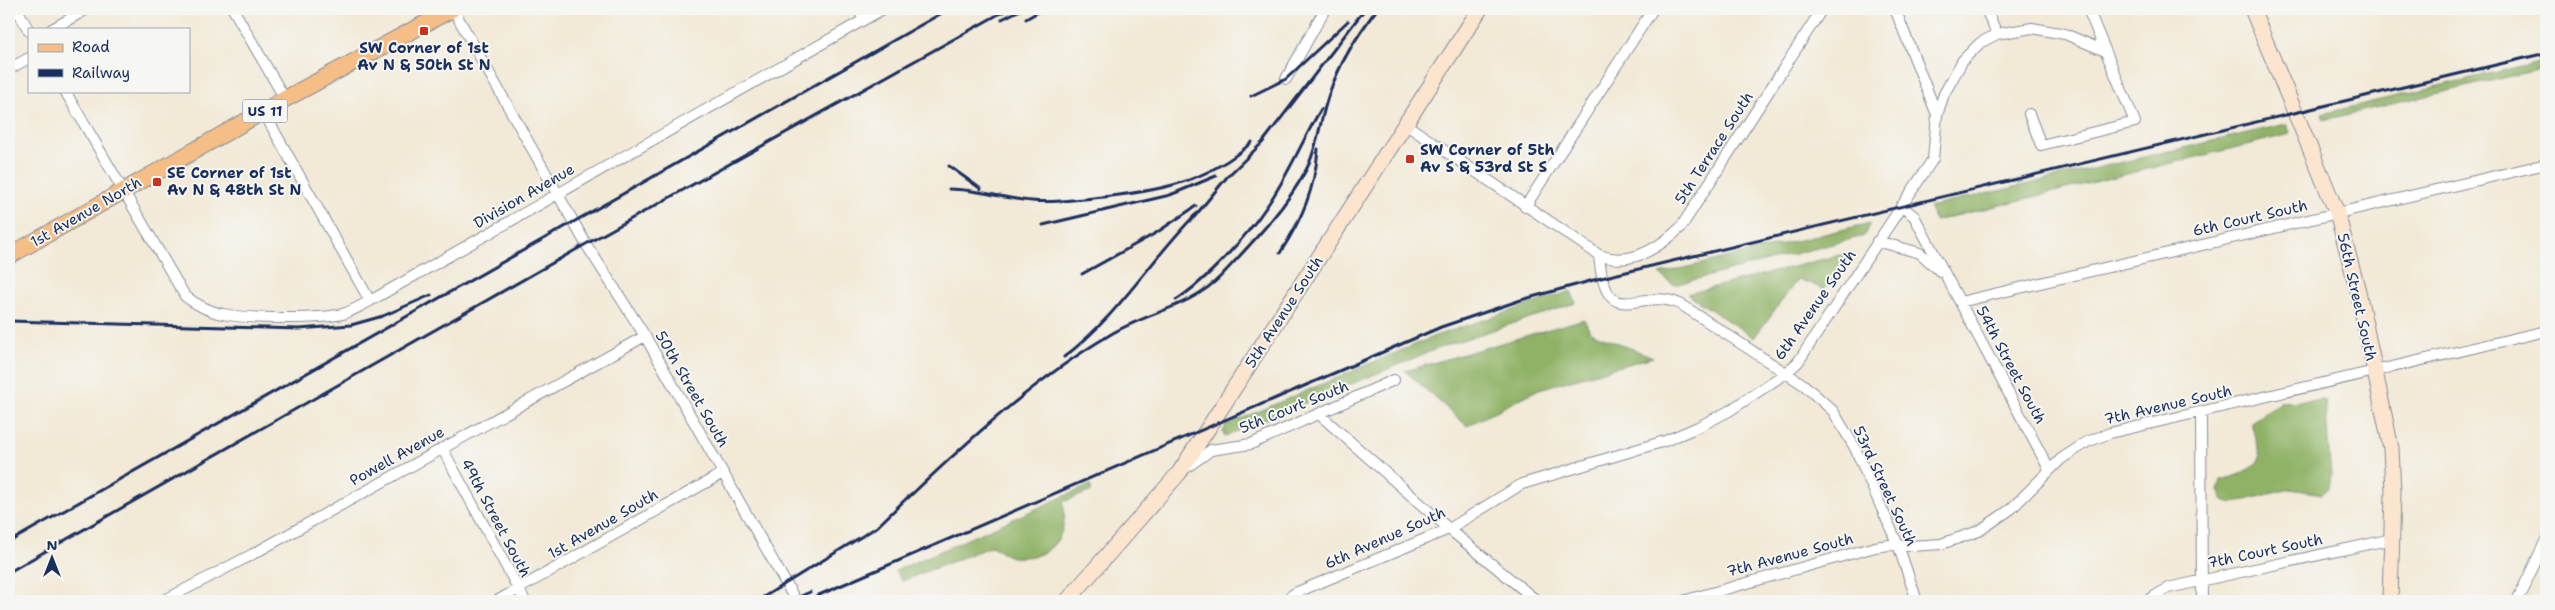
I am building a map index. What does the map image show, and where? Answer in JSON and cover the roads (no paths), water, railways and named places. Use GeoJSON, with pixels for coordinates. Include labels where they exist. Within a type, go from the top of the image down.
{"type":"FeatureCollection","features":[{"type":"Feature","properties":{"kind":"main road","name":"1st Avenue North"},"geometry":{"type":"LineString","coordinates":[[9,256],[285,99],[453,9]]}},
{"type":"Feature","properties":{"kind":"street"},"geometry":{"type":"LineString","coordinates":[[17,9],[28,29]]}},
{"type":"Feature","properties":{"kind":"street"},"geometry":{"type":"LineString","coordinates":[[54,28],[87,9]]}},
{"type":"Feature","properties":{"kind":"street"},"geometry":{"type":"LineString","coordinates":[[234,9],[285,99]]}},
{"type":"Feature","properties":{"kind":"street","name":"50th Street South"},"geometry":{"type":"LineString","coordinates":[[453,9],[557,194],[645,336],[796,601]]}},
{"type":"Feature","properties":{"kind":"street"},"geometry":{"type":"LineString","coordinates":[[858,9],[864,19]]}},
{"type":"Feature","properties":{"kind":"street","name":"Division Avenue"},"geometry":{"type":"LineString","coordinates":[[66,92],[185,296],[193,302],[222,314],[310,317],[345,313],[370,301],[883,9]]}},
{"type":"Feature","properties":{"kind":"street"},"geometry":{"type":"LineString","coordinates":[[1286,79],[1325,9]]}},
{"type":"Feature","properties":{"kind":"street","name":"5th Avenue South"},"geometry":{"type":"LineString","coordinates":[[1067,601],[1179,473],[1340,228],[1404,124],[1480,9]]}},
{"type":"Feature","properties":{"kind":"street"},"geometry":{"type":"LineString","coordinates":[[1525,207],[1653,9]]}},
{"type":"Feature","properties":{"kind":"street","name":"5th Terrace South"},"geometry":{"type":"LineString","coordinates":[[1600,255],[1620,260],[1638,255],[1664,243],[1681,227],[1822,9]]}},
{"type":"Feature","properties":{"kind":"street"},"geometry":{"type":"LineString","coordinates":[[1895,9],[1937,115]]}},
{"type":"Feature","properties":{"kind":"street"},"geometry":{"type":"LineString","coordinates":[[1986,9],[1997,34]]}},
{"type":"Feature","properties":{"kind":"street"},"geometry":{"type":"LineString","coordinates":[[2029,114],[2041,145],[2135,122],[2088,9]]}},
{"type":"Feature","properties":{"kind":"street","name":"56th Street South"},"geometry":{"type":"LineString","coordinates":[[2252,9],[2337,213],[2358,291],[2386,416],[2392,456],[2390,601]]}},
{"type":"Feature","properties":{"kind":"street","name":"6th Avenue South"},"geometry":{"type":"LineString","coordinates":[[1284,601],[1295,594],[1449,529],[1522,484],[1665,441],[1698,427],[1729,411],[1786,373],[1798,362],[1933,159],[1937,115],[1944,94],[1963,60],[1980,43],[1997,34],[2032,28],[2066,34],[2105,51]]}},
{"type":"Feature","properties":{"kind":"street"},"geometry":{"type":"LineString","coordinates":[[9,69],[28,59]]}},
{"type":"Feature","properties":{"kind":"street"},"geometry":{"type":"LineString","coordinates":[[264,111],[370,301]]}},
{"type":"Feature","properties":{"kind":"street"},"geometry":{"type":"LineString","coordinates":[[1404,124],[1525,207],[1600,255]]}},
{"type":"Feature","properties":{"kind":"street","name":"6th Court South"},"geometry":{"type":"LineString","coordinates":[[1960,302],[2546,164]]}},
{"type":"Feature","properties":{"kind":"street","name":"54th Street South"},"geometry":{"type":"LineString","coordinates":[[1901,206],[1914,216],[2049,469]]}},
{"type":"Feature","properties":{"kind":"street","name":"54th Street South"},"geometry":{"type":"LineString","coordinates":[[1877,241],[1920,254],[1945,274]]}},
{"type":"Feature","properties":{"kind":"street","name":"53rd Street South"},"geometry":{"type":"LineString","coordinates":[[1600,255],[1601,278],[1606,291],[1616,301],[1631,304],[1663,299],[1676,302],[1804,385],[1833,412],[1856,448],[1898,545],[1916,601]]}},
{"type":"Feature","properties":{"kind":"street","name":"7th Avenue South"},"geometry":{"type":"LineString","coordinates":[[1683,601],[1875,548],[1898,545],[1941,544],[1980,531],[2011,509],[2049,469],[2074,450],[2099,437],[2122,429],[2546,331]]}},
{"type":"Feature","properties":{"kind":"street","name":"Powell Avenue"},"geometry":{"type":"LineString","coordinates":[[163,601],[253,554],[645,336]]}},
{"type":"Feature","properties":{"kind":"street","name":"5th Court South"},"geometry":{"type":"LineString","coordinates":[[1179,473],[1212,450],[1251,444],[1394,380]]}},
{"type":"Feature","properties":{"kind":"street"},"geometry":{"type":"LineString","coordinates":[[2201,412],[2202,601]]}},
{"type":"Feature","properties":{"kind":"street"},"geometry":{"type":"LineString","coordinates":[[1320,414],[1449,529],[1537,601]]}},
{"type":"Feature","properties":{"kind":"street","name":"49th Street South"},"geometry":{"type":"LineString","coordinates":[[442,448],[525,601]]}},
{"type":"Feature","properties":{"kind":"street","name":"1st Avenue South"},"geometry":{"type":"LineString","coordinates":[[497,601],[723,473]]}},
{"type":"Feature","properties":{"kind":"street","name":"7th Court South"},"geometry":{"type":"LineString","coordinates":[[2147,601],[2163,590],[2392,538]]}},
{"type":"Feature","properties":{"kind":"street"},"geometry":{"type":"LineString","coordinates":[[2518,601],[2546,540]]}},
{"type":"Feature","properties":{"kind":"railway"},"geometry":{"type":"LineString","coordinates":[[9,542],[949,9]]}},
{"type":"Feature","properties":{"kind":"railway"},"geometry":{"type":"LineString","coordinates":[[9,572],[586,244],[1008,9]]}},
{"type":"Feature","properties":{"kind":"railway"},"geometry":{"type":"LineString","coordinates":[[1002,19],[1022,9]]}},
{"type":"Feature","properties":{"kind":"railway"},"geometry":{"type":"LineString","coordinates":[[1026,19],[1043,9]]}},
{"type":"Feature","properties":{"kind":"railway"},"geometry":{"type":"LineString","coordinates":[[1191,221],[1227,177],[1262,143],[1365,9]]}},
{"type":"Feature","properties":{"kind":"railway"},"geometry":{"type":"LineString","coordinates":[[908,498],[979,432],[1054,372],[1122,328],[1195,296],[1221,276],[1267,226],[1298,184],[1310,161],[1333,82],[1356,39],[1377,9]]}},
{"type":"Feature","properties":{"kind":"railway"},"geometry":{"type":"LineString","coordinates":[[1251,96],[1286,79],[1348,21]]}},
{"type":"Feature","properties":{"kind":"railway"},"geometry":{"type":"LineString","coordinates":[[805,601],[1441,327],[1521,300],[1601,278],[2546,53]]}},
{"type":"Feature","properties":{"kind":"railway"},"geometry":{"type":"LineString","coordinates":[[1176,300],[1213,270],[1258,218],[1282,183],[1321,109]]}},
{"type":"Feature","properties":{"kind":"railway"},"geometry":{"type":"LineString","coordinates":[[949,189],[1040,202],[1137,193],[1198,177],[1216,168],[1252,142]]}},
{"type":"Feature","properties":{"kind":"railway"},"geometry":{"type":"LineString","coordinates":[[1280,253],[1295,228],[1306,203],[1314,177],[1318,149]]}},
{"type":"Feature","properties":{"kind":"railway"},"geometry":{"type":"LineString","coordinates":[[949,166],[981,189]]}},
{"type":"Feature","properties":{"kind":"railway"},"geometry":{"type":"LineString","coordinates":[[1043,225],[1170,195],[1216,176]]}},
{"type":"Feature","properties":{"kind":"railway"},"geometry":{"type":"LineString","coordinates":[[1082,274],[1156,233],[1196,206]]}},
{"type":"Feature","properties":{"kind":"railway"},"geometry":{"type":"LineString","coordinates":[[1064,357],[1117,307],[1195,215]]}},
{"type":"Feature","properties":{"kind":"railway"},"geometry":{"type":"LineString","coordinates":[[9,321],[299,329],[351,325],[383,316],[431,295]]}},
{"type":"Feature","properties":{"kind":"railway"},"geometry":{"type":"LineString","coordinates":[[757,601],[877,527],[912,493]]}},
{"type":"Feature","properties":{"kind":"railway"},"geometry":{"type":"LineString","coordinates":[[790,601],[810,592]]}},
{"type":"Feature","properties":{"kind":"place","name":"SW Corner of 1st Av N & 50th St N"},"geometry":{"type":"Point","coordinates":[424,31]}},
{"type":"Feature","properties":{"kind":"place","name":"SW Corner of 5th Av S & 53rd St S"},"geometry":{"type":"Point","coordinates":[1410,159]}},
{"type":"Feature","properties":{"kind":"place","name":"SE Corner of 1st Av N & 48th St N"},"geometry":{"type":"Point","coordinates":[157,182]}}]}
